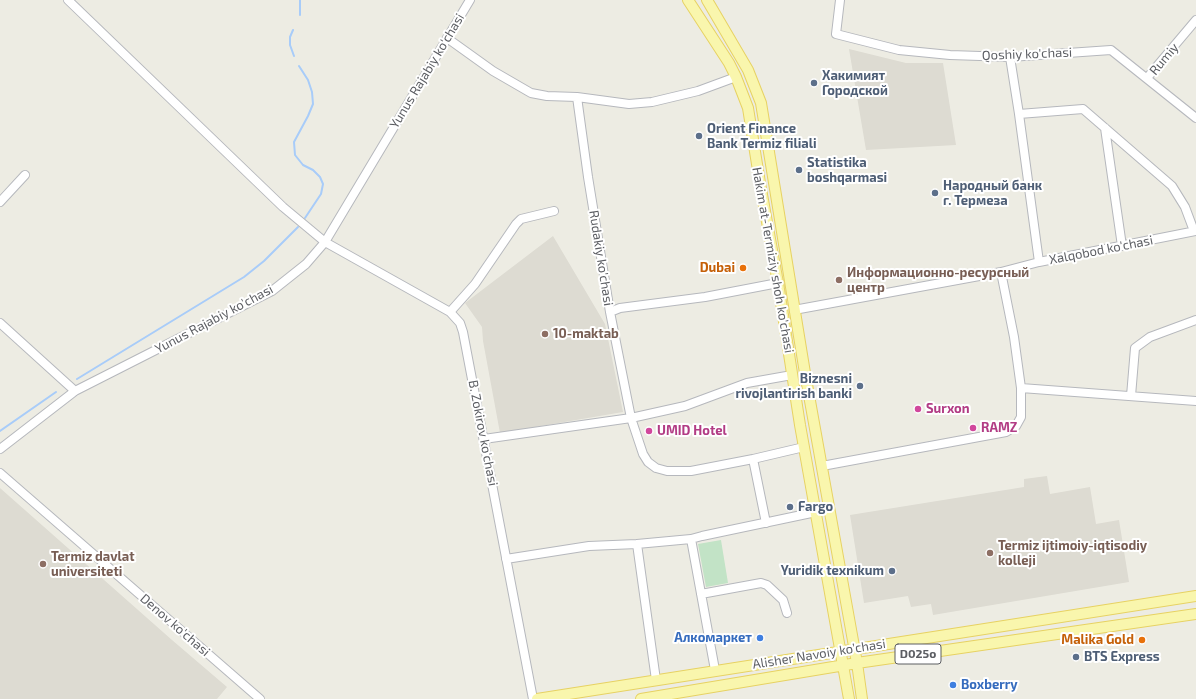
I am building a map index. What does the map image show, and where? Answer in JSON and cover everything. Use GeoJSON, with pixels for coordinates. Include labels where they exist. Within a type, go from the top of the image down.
{"type":"FeatureCollection","features":[{"type":"Feature","properties":{"kind":"main road","name":"Hakim at-Termiziy shoh ko'chasi"},"geometry":{"type":"LineString","coordinates":[[688,0],[736,77],[748,108],[804,447],[849,699]]}},
{"type":"Feature","properties":{"kind":"main road","name":"Hakim at-Termiziy shoh ko'chasi"},"geometry":{"type":"LineString","coordinates":[[707,0],[748,70],[761,103],[794,310],[857,663],[862,699]]}},
{"type":"Feature","properties":{"kind":"main road","name":"Alisher Navoiy ko’chasi"},"geometry":{"type":"LineString","coordinates":[[537,699],[1196,596]]}},
{"type":"Feature","properties":{"kind":"main road","name":"Alisher Navoiy ko’chasi"},"geometry":{"type":"LineString","coordinates":[[641,699],[857,663],[1196,614]]}},
{"type":"Feature","properties":{"kind":"main road"},"geometry":{"type":"LineString","coordinates":[[1063,617],[1066,633]]}},
{"type":"Feature","properties":{"kind":"street","name":"B. Zokirov ko'chasi"},"geometry":{"type":"LineString","coordinates":[[68,0],[283,206],[325,242],[450,312],[460,323],[484,439],[533,699]]}},
{"type":"Feature","properties":{"kind":"street","name":"Yunus Rajabiy ko'chasi"},"geometry":{"type":"LineString","coordinates":[[0,448],[75,391],[272,291],[306,264],[325,242],[470,0]]}},
{"type":"Feature","properties":{"kind":"street","name":"Qoshiy ko'chasi"},"geometry":{"type":"LineString","coordinates":[[840,0],[836,34],[899,50],[950,55],[1010,57],[1112,50],[1196,118]]}},
{"type":"Feature","properties":{"kind":"street","name":"Rumiy"},"geometry":{"type":"LineString","coordinates":[[1147,78],[1196,20]]}},
{"type":"Feature","properties":{"kind":"street"},"geometry":{"type":"LineString","coordinates":[[447,38],[493,71],[531,93],[547,96],[576,97],[629,104],[652,102],[698,91],[736,77]]}},
{"type":"Feature","properties":{"kind":"street"},"geometry":{"type":"LineString","coordinates":[[1010,57],[1039,262]]}},
{"type":"Feature","properties":{"kind":"street","name":"Rudakiy ko'chasi"},"geometry":{"type":"LineString","coordinates":[[576,97],[610,312],[631,418],[643,454],[648,462],[656,468],[667,471],[691,471],[804,447]]}},
{"type":"Feature","properties":{"kind":"street"},"geometry":{"type":"LineString","coordinates":[[1019,114],[1083,109],[1172,186],[1185,206],[1195,231]]}},
{"type":"Feature","properties":{"kind":"street"},"geometry":{"type":"LineString","coordinates":[[1105,128],[1122,246]]}},
{"type":"Feature","properties":{"kind":"street"},"geometry":{"type":"LineString","coordinates":[[0,202],[25,175]]}},
{"type":"Feature","properties":{"kind":"street"},"geometry":{"type":"LineString","coordinates":[[450,312],[475,284],[516,224],[521,220],[554,211]]}},
{"type":"Feature","properties":{"kind":"street","name":"Xalqobod ko'chasi"},"geometry":{"type":"LineString","coordinates":[[794,310],[1001,272],[1039,262],[1195,231]]}},
{"type":"Feature","properties":{"kind":"street"},"geometry":{"type":"LineString","coordinates":[[822,466],[1006,432],[1016,426],[1021,417],[1020,388],[1014,337],[1001,272]]}},
{"type":"Feature","properties":{"kind":"street"},"geometry":{"type":"LineString","coordinates":[[610,312],[620,308],[705,296],[778,283]]}},
{"type":"Feature","properties":{"kind":"street"},"geometry":{"type":"LineString","coordinates":[[1131,396],[1135,348],[1150,337],[1196,320]]}},
{"type":"Feature","properties":{"kind":"street"},"geometry":{"type":"LineString","coordinates":[[0,323],[75,391]]}},
{"type":"Feature","properties":{"kind":"street"},"geometry":{"type":"LineString","coordinates":[[484,439],[631,418],[685,406],[747,383],[792,375]]}},
{"type":"Feature","properties":{"kind":"street"},"geometry":{"type":"LineString","coordinates":[[1020,388],[1196,401]]}},
{"type":"Feature","properties":{"kind":"street"},"geometry":{"type":"LineString","coordinates":[[753,459],[766,523]]}},
{"type":"Feature","properties":{"kind":"street","name":"Denov ko'chasi"},"geometry":{"type":"LineString","coordinates":[[0,473],[260,699]]}},
{"type":"Feature","properties":{"kind":"street"},"geometry":{"type":"LineString","coordinates":[[506,558],[589,546],[637,544],[691,539],[816,512]]}},
{"type":"Feature","properties":{"kind":"street"},"geometry":{"type":"LineString","coordinates":[[691,539],[715,670]]}},
{"type":"Feature","properties":{"kind":"street"},"geometry":{"type":"LineString","coordinates":[[637,544],[656,680]]}},
{"type":"Feature","properties":{"kind":"street"},"geometry":{"type":"LineString","coordinates":[[702,594],[761,583],[767,586],[783,600],[787,613]]}},
{"type":"Feature","properties":{"kind":"shaded area"},"geometry":{"type":"Polygon","coordinates":[[[849,49],[906,63],[943,63],[956,145],[866,150],[849,49]]]}},
{"type":"Feature","properties":{"kind":"shaded area","name":"10-maktab"},"geometry":{"type":"Polygon","coordinates":[[[553,236],[605,324],[623,412],[500,433],[483,341],[482,327],[465,303],[553,236]]]}},
{"type":"Feature","properties":{"kind":"shaded area","name":"Termiz ijtimoiy-iqtisodiy kolleji"},"geometry":{"type":"Polygon","coordinates":[[[1047,476],[1050,494],[1090,487],[1096,524],[1119,520],[1129,582],[933,615],[931,604],[911,607],[908,596],[864,603],[850,515],[1024,487],[1024,479],[1047,476]]]}},
{"type":"Feature","properties":{"kind":"shaded area","name":"Termiz davlat universiteti"},"geometry":{"type":"Polygon","coordinates":[[[0,488],[227,687],[217,699],[0,699],[0,488]]]}},
{"type":"Feature","properties":{"kind":"green space"},"geometry":{"type":"Polygon","coordinates":[[[721,540],[728,583],[706,587],[698,544],[721,540]]]}},
{"type":"Feature","properties":{"kind":"waterway"},"geometry":{"type":"LineString","coordinates":[[300,0],[300,15]]}},
{"type":"Feature","properties":{"kind":"waterway"},"geometry":{"type":"LineString","coordinates":[[293,30],[290,37],[290,45],[294,56]]}},
{"type":"Feature","properties":{"kind":"waterway"},"geometry":{"type":"LineString","coordinates":[[299,66],[308,80],[312,92],[313,104],[294,142],[295,155],[303,165],[313,170],[320,177],[323,184],[321,194],[305,218]]}},
{"type":"Feature","properties":{"kind":"waterway"},"geometry":{"type":"LineString","coordinates":[[77,379],[244,277],[264,261],[298,227]]}},
{"type":"Feature","properties":{"kind":"waterway"},"geometry":{"type":"LineString","coordinates":[[0,431],[56,392]]}},
{"type":"Feature","properties":{"kind":"place","name":"Хакимият Городской"},"geometry":{"type":"Point","coordinates":[814,83]}},
{"type":"Feature","properties":{"kind":"place","name":"Orient Finance Bank Termiz filiali"},"geometry":{"type":"Point","coordinates":[699,136]}},
{"type":"Feature","properties":{"kind":"place","name":"Statistika boshqarmasi"},"geometry":{"type":"Point","coordinates":[799,170]}},
{"type":"Feature","properties":{"kind":"place","name":"Народный банк г. Термеза"},"geometry":{"type":"Point","coordinates":[935,193]}},
{"type":"Feature","properties":{"kind":"place","name":"Dubai"},"geometry":{"type":"Point","coordinates":[743,268]}},
{"type":"Feature","properties":{"kind":"place","name":"Информационно-ресурсный центр"},"geometry":{"type":"Point","coordinates":[839,280]}},
{"type":"Feature","properties":{"kind":"place","name":"10-maktab"},"geometry":{"type":"Point","coordinates":[545,334]}},
{"type":"Feature","properties":{"kind":"place","name":"Biznesni rivojlantirish banki"},"geometry":{"type":"Point","coordinates":[860,386]}},
{"type":"Feature","properties":{"kind":"place","name":"Surxon"},"geometry":{"type":"Point","coordinates":[918,409]}},
{"type":"Feature","properties":{"kind":"place","name":"RAMZ"},"geometry":{"type":"Point","coordinates":[973,428]}},
{"type":"Feature","properties":{"kind":"place","name":"UMID Hotel"},"geometry":{"type":"Point","coordinates":[649,431]}},
{"type":"Feature","properties":{"kind":"place","name":"Fargo"},"geometry":{"type":"Point","coordinates":[790,507]}},
{"type":"Feature","properties":{"kind":"place","name":"Termiz ijtimoiy-iqtisodiy kolleji"},"geometry":{"type":"Point","coordinates":[990,553]}},
{"type":"Feature","properties":{"kind":"place","name":"Termiz davlat universiteti"},"geometry":{"type":"Point","coordinates":[43,564]}},
{"type":"Feature","properties":{"kind":"place","name":"Yuridik texnikum"},"geometry":{"type":"Point","coordinates":[892,571]}},
{"type":"Feature","properties":{"kind":"place","name":"Алкомаркет"},"geometry":{"type":"Point","coordinates":[760,638]}},
{"type":"Feature","properties":{"kind":"place","name":"Malika Gold"},"geometry":{"type":"Point","coordinates":[1142,640]}},
{"type":"Feature","properties":{"kind":"place","name":"BTS Express"},"geometry":{"type":"Point","coordinates":[1076,657]}},
{"type":"Feature","properties":{"kind":"place","name":"Boxberry"},"geometry":{"type":"Point","coordinates":[953,685]}}]}
